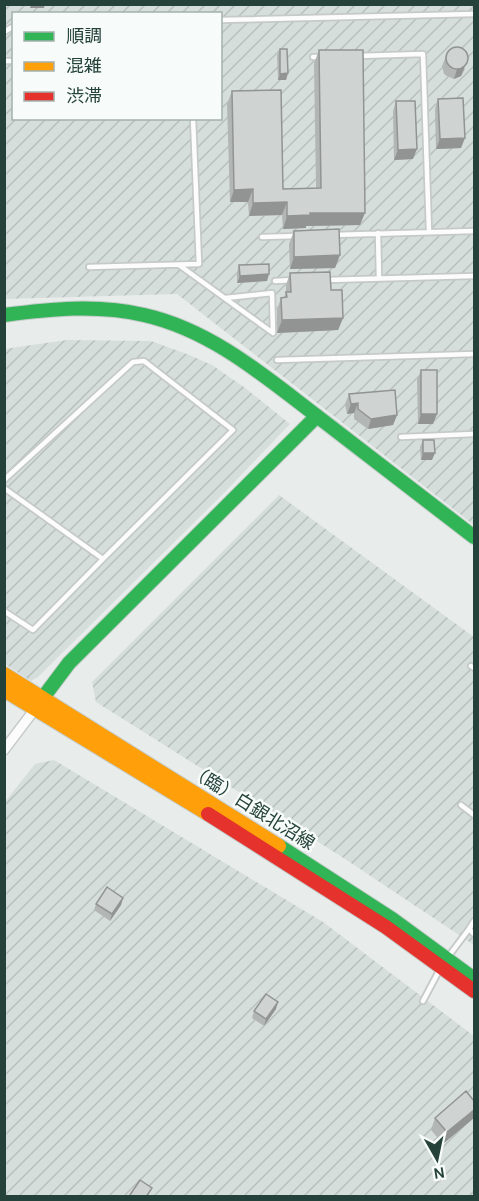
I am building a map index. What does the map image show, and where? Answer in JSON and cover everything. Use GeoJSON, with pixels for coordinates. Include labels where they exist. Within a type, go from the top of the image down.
{"type":"FeatureCollection","features":[{"type":"Feature","properties":{"kind":"street"},"geometry":{"type":"LineString","coordinates":[[4,315],[88,308],[127,311],[165,320],[207,338],[246,362],[474,537]]}},
{"type":"Feature","properties":{"kind":"street"},"geometry":{"type":"LineString","coordinates":[[4,750],[69,663],[317,416]]}},
{"type":"Feature","properties":{"kind":"street","name":"（臨）白銀北沼線"},"geometry":{"type":"LineString","coordinates":[[4,674],[393,919],[474,991]]}},
{"type":"Feature","properties":{"kind":"street","name":"（臨）白銀北沼線"},"geometry":{"type":"LineString","coordinates":[[4,690],[256,844],[444,963],[474,979]]}},
{"type":"Feature","properties":{"kind":"lane"},"geometry":{"type":"LineString","coordinates":[[222,20],[474,14]]}},
{"type":"Feature","properties":{"kind":"lane"},"geometry":{"type":"LineString","coordinates":[[357,56],[423,54],[429,232]]}},
{"type":"Feature","properties":{"kind":"lane"},"geometry":{"type":"LineString","coordinates":[[313,57],[324,57]]}},
{"type":"Feature","properties":{"kind":"lane"},"geometry":{"type":"LineString","coordinates":[[89,267],[199,264],[192,120]]}},
{"type":"Feature","properties":{"kind":"lane"},"geometry":{"type":"LineString","coordinates":[[332,235],[474,231]]}},
{"type":"Feature","properties":{"kind":"lane"},"geometry":{"type":"LineString","coordinates":[[378,233],[379,278]]}},
{"type":"Feature","properties":{"kind":"lane"},"geometry":{"type":"LineString","coordinates":[[262,237],[309,235]]}},
{"type":"Feature","properties":{"kind":"lane"},"geometry":{"type":"LineString","coordinates":[[179,265],[273,333],[272,293],[225,298]]}},
{"type":"Feature","properties":{"kind":"lane"},"geometry":{"type":"LineString","coordinates":[[321,280],[474,276]]}},
{"type":"Feature","properties":{"kind":"lane"},"geometry":{"type":"LineString","coordinates":[[275,281],[298,280]]}},
{"type":"Feature","properties":{"kind":"lane"},"geometry":{"type":"LineString","coordinates":[[278,360],[474,354]]}},
{"type":"Feature","properties":{"kind":"lane"},"geometry":{"type":"LineString","coordinates":[[4,480],[133,362],[144,361],[233,430],[33,630],[4,611]]}},
{"type":"Feature","properties":{"kind":"lane"},"geometry":{"type":"LineString","coordinates":[[401,437],[474,434]]}},
{"type":"Feature","properties":{"kind":"lane"},"geometry":{"type":"LineString","coordinates":[[4,488],[103,559]]}},
{"type":"Feature","properties":{"kind":"lane"},"geometry":{"type":"LineString","coordinates":[[460,805],[474,815]]}},
{"type":"Feature","properties":{"kind":"lane"},"geometry":{"type":"LineString","coordinates":[[423,1001],[444,963],[474,921]]}},
{"type":"Feature","properties":{"kind":"lane"},"geometry":{"type":"LineString","coordinates":[[469,929],[474,934]]}},
{"type":"Feature","properties":{"kind":"shaded area"},"geometry":{"type":"Polygon","coordinates":[[[4,5],[474,5],[474,525],[177,294],[5,299],[4,5]]]}},
{"type":"Feature","properties":{"kind":"shaded area"},"geometry":{"type":"Polygon","coordinates":[[[67,340],[151,341],[187,354],[212,365],[290,424],[225,492],[38,677],[31,681],[5,664],[4,349],[67,340]]]}},
{"type":"Feature","properties":{"kind":"shaded area"},"geometry":{"type":"Polygon","coordinates":[[[279,495],[474,637],[474,945],[342,857],[96,702],[92,682],[279,495]]]}},
{"type":"Feature","properties":{"kind":"shaded area"},"geometry":{"type":"Polygon","coordinates":[[[54,760],[323,922],[474,1036],[474,1196],[5,1196],[4,803],[35,764],[54,760]]]}},
{"type":"Feature","properties":{"kind":"building"},"geometry":{"type":"Polygon","coordinates":[[[457,47],[465,50],[468,58],[465,66],[457,69],[449,66],[446,58],[449,50],[457,47]]]}},
{"type":"Feature","properties":{"kind":"building"},"geometry":{"type":"Polygon","coordinates":[[[280,49],[287,49],[288,73],[280,74],[280,49]]]}},
{"type":"Feature","properties":{"kind":"building"},"geometry":{"type":"Polygon","coordinates":[[[319,50],[363,50],[365,213],[310,213],[310,215],[287,216],[287,202],[253,203],[253,189],[234,190],[232,91],[281,90],[283,189],[321,188],[319,50]]]}},
{"type":"Feature","properties":{"kind":"building"},"geometry":{"type":"Polygon","coordinates":[[[463,98],[465,138],[440,139],[438,99],[463,98]]]}},
{"type":"Feature","properties":{"kind":"building"},"geometry":{"type":"Polygon","coordinates":[[[396,101],[415,101],[417,149],[398,150],[396,101]]]}},
{"type":"Feature","properties":{"kind":"building"},"geometry":{"type":"Polygon","coordinates":[[[339,229],[340,255],[294,257],[294,231],[339,229]]]}},
{"type":"Feature","properties":{"kind":"building"},"geometry":{"type":"Polygon","coordinates":[[[269,264],[269,274],[240,276],[239,265],[269,264]]]}},
{"type":"Feature","properties":{"kind":"building"},"geometry":{"type":"Polygon","coordinates":[[[330,272],[331,290],[342,290],[343,318],[282,320],[281,298],[287,297],[286,292],[291,292],[290,273],[330,272]]]}},
{"type":"Feature","properties":{"kind":"building"},"geometry":{"type":"Polygon","coordinates":[[[421,370],[437,370],[437,414],[421,414],[421,370]]]}},
{"type":"Feature","properties":{"kind":"building"},"geometry":{"type":"Polygon","coordinates":[[[395,390],[397,415],[371,419],[358,409],[358,403],[351,404],[349,394],[395,390]]]}},
{"type":"Feature","properties":{"kind":"building"},"geometry":{"type":"Polygon","coordinates":[[[423,440],[434,440],[435,453],[423,453],[423,440]]]}},
{"type":"Feature","properties":{"kind":"building"},"geometry":{"type":"Polygon","coordinates":[[[107,887],[123,898],[112,914],[96,904],[107,887]]]}},
{"type":"Feature","properties":{"kind":"building"},"geometry":{"type":"Polygon","coordinates":[[[266,994],[278,1002],[266,1019],[254,1011],[266,994]]]}},
{"type":"Feature","properties":{"kind":"building"},"geometry":{"type":"Polygon","coordinates":[[[466,1091],[474,1101],[474,1110],[447,1132],[435,1118],[466,1091]]]}},
{"type":"Feature","properties":{"kind":"building"},"geometry":{"type":"Polygon","coordinates":[[[140,1180],[152,1188],[146,1197],[132,1197],[130,1195],[140,1180]]]}},
{"type":"Feature","properties":{"kind":"traffic: fast"},"geometry":{"type":"LineString","coordinates":[[4,315],[56,309],[109,310],[144,315],[195,333],[241,359],[263,375],[474,537]]}},
{"type":"Feature","properties":{"kind":"traffic: fast"},"geometry":{"type":"LineString","coordinates":[[39,703],[69,663],[317,416]]}},
{"type":"Feature","properties":{"kind":"traffic: fast"},"geometry":{"type":"LineString","coordinates":[[279,846],[392,919],[474,979]]}},
{"type":"Feature","properties":{"kind":"traffic: slow"},"geometry":{"type":"LineString","coordinates":[[4,674],[279,846]]}},
{"type":"Feature","properties":{"kind":"traffic: slow"},"geometry":{"type":"LineString","coordinates":[[4,690],[208,814]]}},
{"type":"Feature","properties":{"kind":"traffic: jam"},"geometry":{"type":"LineString","coordinates":[[208,814],[386,927],[474,991]]}}]}
